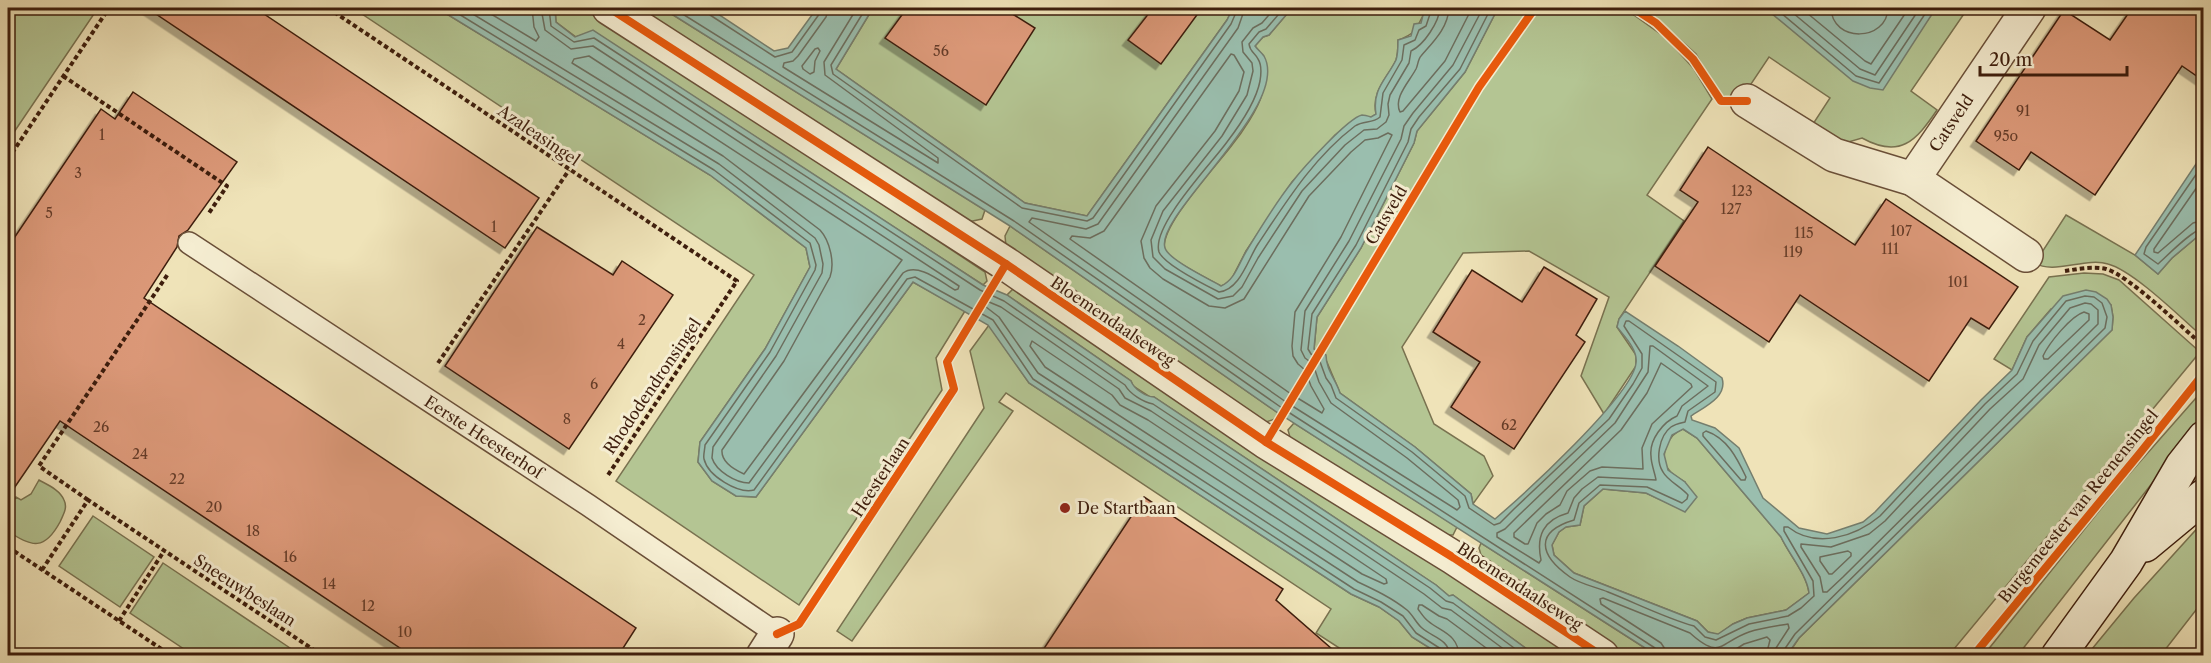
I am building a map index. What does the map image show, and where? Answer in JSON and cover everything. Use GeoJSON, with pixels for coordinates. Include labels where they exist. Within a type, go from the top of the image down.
{"type":"FeatureCollection","features":[{"type":"Feature","properties":{"kind":"street","name":"Bloemendaalseweg"},"geometry":{"type":"LineString","coordinates":[[609,8],[1006,264],[1266,441],[1454,558],[1602,656]]}},
{"type":"Feature","properties":{"kind":"street","name":"Catsveld"},"geometry":{"type":"LineString","coordinates":[[1913,179],[2029,8]]}},
{"type":"Feature","properties":{"kind":"street"},"geometry":{"type":"LineString","coordinates":[[1747,101],[1834,155],[1913,179],[2026,255]]}},
{"type":"Feature","properties":{"kind":"street"},"geometry":{"type":"LineString","coordinates":[[2058,656],[2126,562],[2182,466],[2204,438]]}},
{"type":"Feature","properties":{"kind":"street"},"geometry":{"type":"LineString","coordinates":[[2126,562],[2204,496]]}},
{"type":"Feature","properties":{"kind":"lane","name":"Eerste Heesterhof"},"geometry":{"type":"LineString","coordinates":[[189,243],[588,505],[770,645]]}},
{"type":"Feature","properties":{"kind":"path"},"geometry":{"type":"LineString","coordinates":[[8,159],[109,8]]}},
{"type":"Feature","properties":{"kind":"path"},"geometry":{"type":"LineString","coordinates":[[63,76],[228,186],[189,243]]}},
{"type":"Feature","properties":{"kind":"path"},"geometry":{"type":"LineString","coordinates":[[417,394],[569,170]]}},
{"type":"Feature","properties":{"kind":"path"},"geometry":{"type":"LineString","coordinates":[[2026,255],[2031,268],[2038,272],[2105,269],[2122,276],[2204,346]]}},
{"type":"Feature","properties":{"kind":"path"},"geometry":{"type":"LineString","coordinates":[[42,570],[88,500]]}},
{"type":"Feature","properties":{"kind":"path"},"geometry":{"type":"LineString","coordinates":[[8,547],[172,656]]}},
{"type":"Feature","properties":{"kind":"path"},"geometry":{"type":"LineString","coordinates":[[119,621],[164,551]]}},
{"type":"Feature","properties":{"kind":"path"},"geometry":{"type":"LineString","coordinates":[[307,656],[312,648]]}},
{"type":"Feature","properties":{"kind":"green space"},"geometry":{"type":"Polygon","coordinates":[[[8,8],[98,8],[8,141],[8,8]]]}},
{"type":"Feature","properties":{"kind":"green space"},"geometry":{"type":"Polygon","coordinates":[[[353,8],[437,8],[710,175],[806,248],[810,267],[765,349],[700,442],[698,462],[712,481],[736,496],[756,497],[913,282],[965,311],[936,358],[942,390],[799,605],[616,481],[754,275],[353,8]]]}},
{"type":"Feature","properties":{"kind":"green space"},"geometry":{"type":"Polygon","coordinates":[[[555,8],[585,8],[985,272],[987,281],[983,285],[593,31],[576,37],[556,22],[555,8]]]}},
{"type":"Feature","properties":{"kind":"green space"},"geometry":{"type":"Polygon","coordinates":[[[636,8],[662,8],[985,210],[982,219],[968,222],[636,8]]]}},
{"type":"Feature","properties":{"kind":"green space"},"geometry":{"type":"Polygon","coordinates":[[[873,8],[1233,8],[1227,20],[1087,216],[1025,203],[836,69],[873,8]]]}},
{"type":"Feature","properties":{"kind":"green space"},"geometry":{"type":"Polygon","coordinates":[[[1292,8],[1430,8],[1422,16],[1412,33],[1398,40],[1396,60],[1378,92],[1376,114],[1353,121],[1335,135],[1292,182],[1246,251],[1232,278],[1227,284],[1221,286],[1170,256],[1166,252],[1165,243],[1169,230],[1189,198],[1236,140],[1253,114],[1262,94],[1264,80],[1264,57],[1255,46],[1263,37],[1269,35],[1292,8]]]}},
{"type":"Feature","properties":{"kind":"green space"},"geometry":{"type":"Polygon","coordinates":[[[1498,8],[1624,8],[1666,38],[1694,69],[1712,99],[1647,195],[1684,221],[1619,319],[1617,327],[1636,355],[1636,366],[1604,414],[1581,376],[1609,297],[1529,251],[1463,253],[1402,347],[1434,424],[1484,456],[1493,476],[1473,504],[1471,494],[1415,447],[1340,393],[1326,360],[1314,349],[1317,317],[1361,248],[1414,143],[1417,131],[1465,72],[1498,8]]]}},
{"type":"Feature","properties":{"kind":"green space"},"geometry":{"type":"Polygon","coordinates":[[[1640,8],[1765,8],[1788,26],[1927,21],[1936,8],[1968,8],[1911,91],[1937,110],[1922,130],[1906,144],[1887,147],[1862,138],[1838,145],[1811,127],[1830,98],[1769,57],[1737,105],[1717,92],[1696,54],[1658,20],[1640,8]]]}},
{"type":"Feature","properties":{"kind":"green space"},"geometry":{"type":"Polygon","coordinates":[[[2066,215],[2135,255],[2158,274],[2172,258],[2203,232],[2203,337],[2144,285],[2119,268],[2099,262],[2060,267],[2042,266],[2035,263],[2066,215]]]}},
{"type":"Feature","properties":{"kind":"green space"},"geometry":{"type":"Polygon","coordinates":[[[1010,226],[1278,413],[1275,419],[1263,423],[1006,246],[1005,236],[1010,226]]]}},
{"type":"Feature","properties":{"kind":"green space"},"geometry":{"type":"Polygon","coordinates":[[[2084,273],[2103,274],[2119,280],[2200,352],[1949,655],[1787,656],[1799,638],[2112,330],[2111,305],[2051,309],[2027,337],[2012,370],[1994,359],[2049,277],[2084,273]]]}},
{"type":"Feature","properties":{"kind":"green space"},"geometry":{"type":"Polygon","coordinates":[[[1013,289],[1573,655],[1535,655],[1453,595],[1449,596],[1436,585],[1154,397],[1150,397],[1133,386],[1131,381],[1007,295],[1013,289]]]}},
{"type":"Feature","properties":{"kind":"green space"},"geometry":{"type":"Polygon","coordinates":[[[989,325],[1029,383],[1351,594],[1379,607],[1399,621],[1412,637],[1441,655],[1350,655],[1316,633],[1331,609],[1006,393],[999,402],[1013,411],[852,641],[837,631],[984,408],[970,351],[989,325]]]}},
{"type":"Feature","properties":{"kind":"green space"},"geometry":{"type":"Polygon","coordinates":[[[2203,390],[2203,418],[2018,655],[1983,656],[2123,481],[2203,390]]]}},
{"type":"Feature","properties":{"kind":"green space"},"geometry":{"type":"Polygon","coordinates":[[[1294,423],[1457,527],[1453,535],[1439,535],[1291,441],[1288,430],[1294,423]]]}},
{"type":"Feature","properties":{"kind":"green space"},"geometry":{"type":"Polygon","coordinates":[[[1683,429],[1697,438],[1781,537],[1808,586],[1809,593],[1786,610],[1747,618],[1733,624],[1718,635],[1708,632],[1697,621],[1574,573],[1554,555],[1552,545],[1559,532],[1566,527],[1580,525],[1584,506],[1603,489],[1646,493],[1685,511],[1685,482],[1670,472],[1664,459],[1669,441],[1683,429]]]}},
{"type":"Feature","properties":{"kind":"green space"},"geometry":{"type":"Polygon","coordinates":[[[39,480],[60,493],[65,509],[60,522],[49,538],[43,542],[31,543],[8,531],[8,509],[16,497],[21,500],[31,494],[39,480]]]}},
{"type":"Feature","properties":{"kind":"green space"},"geometry":{"type":"Polygon","coordinates":[[[93,516],[154,557],[120,607],[59,566],[93,516]]]}},
{"type":"Feature","properties":{"kind":"green space"},"geometry":{"type":"Polygon","coordinates":[[[2203,522],[2203,601],[2161,655],[2087,655],[2134,598],[2203,522]]]}},
{"type":"Feature","properties":{"kind":"green space"},"geometry":{"type":"Polygon","coordinates":[[[1481,543],[1656,655],[1625,655],[1483,562],[1479,548],[1481,543]]]}},
{"type":"Feature","properties":{"kind":"green space"},"geometry":{"type":"Polygon","coordinates":[[[163,563],[299,654],[193,655],[130,613],[163,563]]]}},
{"type":"Feature","properties":{"kind":"water"},"geometry":{"type":"Polygon","coordinates":[[[437,8],[555,8],[556,22],[575,37],[593,30],[983,285],[1007,295],[1131,381],[1141,392],[1154,397],[1436,585],[1449,596],[1453,595],[1535,655],[1441,655],[1412,637],[1399,621],[1379,607],[1351,594],[1029,383],[988,325],[913,282],[756,497],[736,496],[712,481],[698,462],[700,442],[765,349],[810,267],[806,248],[710,175],[437,8]]]}},
{"type":"Feature","properties":{"kind":"water"},"geometry":{"type":"Polygon","coordinates":[[[662,8],[709,8],[774,51],[788,48],[817,8],[873,8],[836,69],[1025,203],[1087,216],[1227,20],[1233,8],[1292,8],[1269,35],[1263,37],[1255,46],[1264,56],[1267,77],[1259,102],[1242,130],[1180,211],[1167,232],[1165,248],[1168,253],[1221,286],[1230,280],[1275,206],[1306,166],[1355,118],[1362,115],[1371,117],[1376,114],[1378,91],[1396,60],[1398,40],[1411,36],[1414,24],[1421,23],[1424,11],[1430,8],[1498,8],[1465,72],[1417,131],[1414,143],[1361,248],[1317,317],[1314,349],[1326,355],[1329,370],[1340,393],[1415,447],[1471,494],[1473,504],[1495,519],[1575,444],[1617,398],[1630,378],[1636,363],[1635,353],[1617,327],[1625,311],[1722,378],[1722,391],[1714,401],[1691,416],[1692,420],[1715,428],[1739,448],[1763,498],[1799,528],[1827,534],[1863,522],[1875,512],[2012,370],[2027,337],[2063,296],[2086,290],[2096,292],[2107,299],[2111,305],[2113,317],[2112,330],[1799,638],[1787,655],[1656,655],[1278,413],[1010,226],[662,8]],[[1683,429],[1672,435],[1664,454],[1668,470],[1685,482],[1697,497],[1685,512],[1646,493],[1603,489],[1584,506],[1580,525],[1566,527],[1559,532],[1552,545],[1554,555],[1574,573],[1697,621],[1708,632],[1718,634],[1747,618],[1786,610],[1809,593],[1801,572],[1781,537],[1697,438],[1683,429]]]}},
{"type":"Feature","properties":{"kind":"water"},"geometry":{"type":"Polygon","coordinates":[[[1765,8],[1850,8],[1857,12],[1878,8],[1936,8],[1883,90],[1870,88],[1853,81],[1765,8]]]}},
{"type":"Feature","properties":{"kind":"water"},"geometry":{"type":"Polygon","coordinates":[[[2203,156],[2203,232],[2172,258],[2158,274],[2135,255],[2203,156]]]}},
{"type":"Feature","properties":{"kind":"building"},"geometry":{"type":"Polygon","coordinates":[[[147,8],[255,8],[539,198],[505,248],[147,8]]]}},
{"type":"Feature","properties":{"kind":"building"},"geometry":{"type":"Polygon","coordinates":[[[907,8],[1003,8],[1035,28],[986,105],[885,38],[907,8]]]}},
{"type":"Feature","properties":{"kind":"building"},"geometry":{"type":"Polygon","coordinates":[[[1153,8],[1202,8],[1161,64],[1128,40],[1153,8]]]}},
{"type":"Feature","properties":{"kind":"building"},"geometry":{"type":"Polygon","coordinates":[[[2132,8],[2204,8],[2204,81],[2182,66],[2095,195],[2031,152],[2019,170],[1976,141],[2064,10],[2110,40],[2132,8]]]}},
{"type":"Feature","properties":{"kind":"building"},"geometry":{"type":"Polygon","coordinates":[[[133,92],[237,162],[188,230],[179,236],[177,247],[144,298],[636,628],[618,656],[412,656],[60,421],[8,497],[8,247],[101,109],[115,119],[133,92]]]}},
{"type":"Feature","properties":{"kind":"building"},"geometry":{"type":"Polygon","coordinates":[[[1708,147],[1855,245],[1886,199],[2018,287],[1989,329],[1971,318],[1929,381],[1800,295],[1769,342],[1655,266],[1698,202],[1680,190],[1708,147]]]}},
{"type":"Feature","properties":{"kind":"building"},"geometry":{"type":"Polygon","coordinates":[[[537,227],[613,275],[622,261],[673,295],[569,449],[445,366],[537,227]]]}},
{"type":"Feature","properties":{"kind":"building"},"geometry":{"type":"Polygon","coordinates":[[[1544,267],[1597,299],[1576,335],[1585,342],[1514,449],[1451,407],[1480,362],[1433,332],[1472,270],[1522,302],[1544,267]]]}},
{"type":"Feature","properties":{"kind":"building"},"geometry":{"type":"Polygon","coordinates":[[[1144,497],[1283,589],[1276,600],[1340,656],[1039,656],[1144,497]]]}},
{"type":"Feature","properties":{"kind":"cycle path"},"geometry":{"type":"LineString","coordinates":[[609,8],[1006,264],[1266,442],[1454,558],[1602,656]]}},
{"type":"Feature","properties":{"kind":"cycle path"},"geometry":{"type":"LineString","coordinates":[[1266,442],[1479,87],[1535,8]]}},
{"type":"Feature","properties":{"kind":"cycle path"},"geometry":{"type":"LineString","coordinates":[[1633,8],[1656,23],[1693,59],[1721,101],[1747,101]]}},
{"type":"Feature","properties":{"kind":"cycle path","name":"Heesterlaan"},"geometry":{"type":"LineString","coordinates":[[777,634],[799,624],[954,389],[947,362],[1006,264]]}},
{"type":"Feature","properties":{"kind":"cycle path","name":"Burgemeester van Reenensingel"},"geometry":{"type":"LineString","coordinates":[[1973,656],[2204,373]]}},
{"type":"Feature","properties":{"kind":"place","name":"De Startbaan"},"geometry":{"type":"Point","coordinates":[1065,508]}}]}
